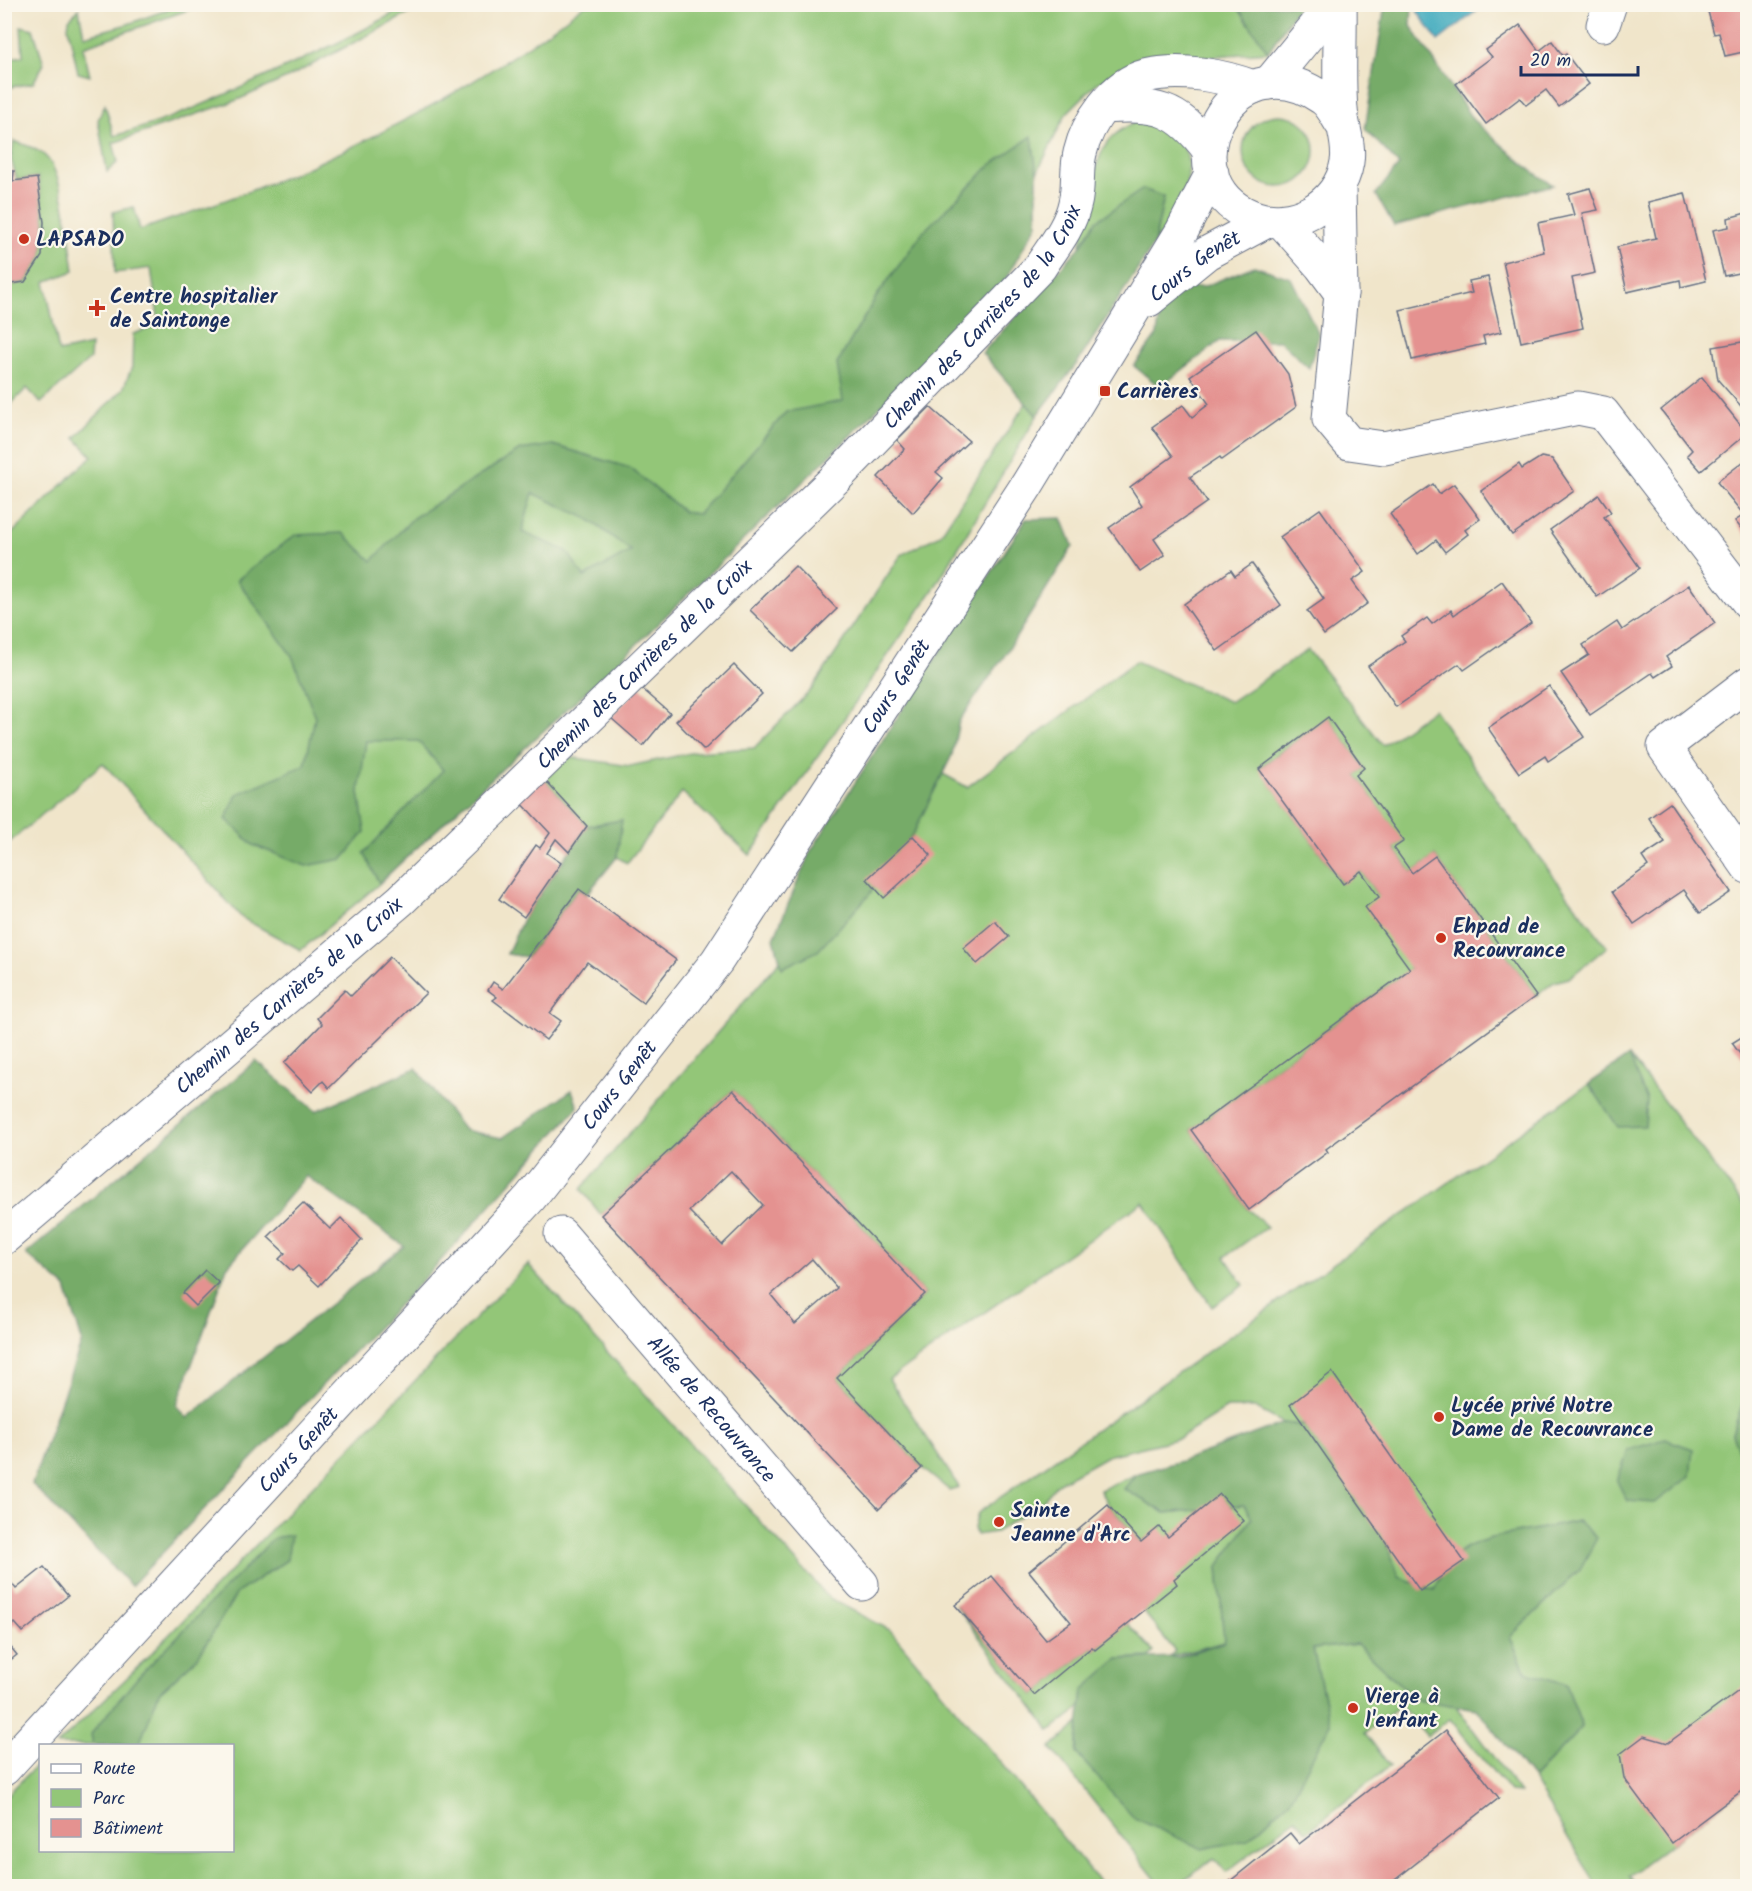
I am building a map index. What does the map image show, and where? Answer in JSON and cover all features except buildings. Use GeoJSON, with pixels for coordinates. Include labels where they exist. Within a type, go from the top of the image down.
{"type":"FeatureCollection","features":[{"type":"Feature","properties":{"kind":"street"},"geometry":{"type":"LineString","coordinates":[[1210,162],[1212,130],[1221,112],[1236,98],[1261,85],[1334,4]]}},
{"type":"Feature","properties":{"kind":"street"},"geometry":{"type":"LineString","coordinates":[[1103,106],[1144,105],[1168,111],[1194,131],[1221,190],[1233,205],[1249,215],[1275,221],[1305,216],[1324,204],[1339,186],[1344,174],[1348,148],[1341,123],[1340,4]]}},
{"type":"Feature","properties":{"kind":"street"},"geometry":{"type":"LineString","coordinates":[[1103,106],[1121,89],[1144,76],[1176,74],[1226,76],[1261,85],[1298,85],[1324,99],[1341,123]]}},
{"type":"Feature","properties":{"kind":"street","name":"Chemin des Carrières de la Croix"},"geometry":{"type":"LineString","coordinates":[[4,1238],[401,900],[836,478],[1040,267],[1066,227],[1076,203],[1080,153],[1103,106]]}},
{"type":"Feature","properties":{"kind":"street","name":"Cours Genêt"},"geometry":{"type":"LineString","coordinates":[[4,1769],[530,1198],[717,961],[1027,485],[1182,231],[1210,162]]}},
{"type":"Feature","properties":{"kind":"street"},"geometry":{"type":"LineString","coordinates":[[1339,186],[1341,293],[1329,419],[1349,443],[1384,448],[1578,408],[1603,413],[1748,602]]}},
{"type":"Feature","properties":{"kind":"street"},"geometry":{"type":"LineString","coordinates":[[1275,221],[1321,266],[1341,293]]}},
{"type":"Feature","properties":{"kind":"street","name":"Cours Genêt"},"geometry":{"type":"LineString","coordinates":[[1128,320],[1207,253],[1275,221]]}},
{"type":"Feature","properties":{"kind":"street"},"geometry":{"type":"LineString","coordinates":[[1748,683],[1664,747],[1748,867]]}},
{"type":"Feature","properties":{"kind":"street","name":"Allée de Recouvrance"},"geometry":{"type":"LineString","coordinates":[[561,1234],[862,1584]]}},
{"type":"Feature","properties":{"kind":"green space"},"geometry":{"type":"Polygon","coordinates":[[[409,4],[425,5],[287,78],[235,101],[113,143],[118,162],[107,172],[98,120],[105,105],[114,136],[134,130],[195,108],[253,82],[342,41],[409,4]]]}},
{"type":"Feature","properties":{"kind":"green space"},"geometry":{"type":"Polygon","coordinates":[[[180,5],[202,5],[83,47],[90,76],[78,73],[68,27],[69,19],[79,9],[84,36],[128,24],[180,5]]]}},
{"type":"Feature","properties":{"kind":"green space"},"geometry":{"type":"Polygon","coordinates":[[[584,5],[1299,5],[1268,52],[1178,59],[1097,83],[1066,114],[1037,173],[1037,224],[379,884],[301,950],[242,918],[103,763],[5,846],[5,540],[92,456],[75,438],[123,389],[132,367],[133,334],[159,325],[151,268],[115,273],[113,212],[134,207],[140,230],[247,192],[311,166],[418,113],[487,73],[584,5]]]}},
{"type":"Feature","properties":{"kind":"green space"},"geometry":{"type":"Polygon","coordinates":[[[1236,5],[1299,5],[1268,52],[1236,5]]]}},
{"type":"Feature","properties":{"kind":"green space"},"geometry":{"type":"Polygon","coordinates":[[[1385,5],[1412,5],[1411,26],[1473,120],[1532,171],[1553,185],[1394,226],[1376,194],[1399,165],[1365,129],[1385,5]]]}},
{"type":"Feature","properties":{"kind":"green space"},"geometry":{"type":"Polygon","coordinates":[[[21,26],[33,29],[44,64],[33,83],[5,88],[5,59],[23,56],[21,26]]]}},
{"type":"Feature","properties":{"kind":"green space"},"geometry":{"type":"Polygon","coordinates":[[[1279,115],[1299,121],[1309,131],[1315,151],[1309,171],[1299,181],[1279,187],[1259,181],[1249,171],[1243,151],[1249,131],[1259,121],[1279,115]]]}},
{"type":"Feature","properties":{"kind":"green space"},"geometry":{"type":"Polygon","coordinates":[[[1138,121],[1163,129],[1178,140],[1187,155],[1188,171],[1185,189],[1177,208],[1154,244],[1164,197],[1080,247],[1093,177],[1102,151],[1118,132],[1138,121]]]}},
{"type":"Feature","properties":{"kind":"green space"},"geometry":{"type":"Polygon","coordinates":[[[1032,136],[1037,173],[1037,224],[1000,289],[632,649],[379,883],[364,853],[443,770],[418,741],[366,741],[359,792],[365,832],[343,859],[306,866],[253,845],[226,819],[237,794],[305,765],[315,717],[292,656],[237,580],[295,535],[343,533],[372,561],[413,518],[520,450],[553,445],[630,468],[684,512],[698,514],[786,412],[843,401],[837,364],[876,297],[923,232],[991,165],[1032,136]],[[533,493],[522,532],[567,551],[584,577],[631,551],[588,519],[533,493]]]}},
{"type":"Feature","properties":{"kind":"green space"},"geometry":{"type":"Polygon","coordinates":[[[14,141],[36,150],[47,158],[58,179],[62,195],[74,271],[45,282],[59,352],[91,345],[90,359],[41,403],[27,388],[5,410],[5,286],[26,282],[42,256],[45,222],[38,177],[17,180],[11,159],[14,141]]]}},
{"type":"Feature","properties":{"kind":"green space"},"geometry":{"type":"Polygon","coordinates":[[[1143,189],[1164,197],[1154,244],[1078,362],[1037,416],[982,353],[1080,247],[1096,221],[1143,189]]]}},
{"type":"Feature","properties":{"kind":"green space"},"geometry":{"type":"Polygon","coordinates":[[[1254,266],[1291,278],[1319,335],[1309,368],[1280,341],[1220,341],[1160,387],[1134,366],[1157,335],[1160,312],[1180,287],[1203,287],[1254,266]]]}},
{"type":"Feature","properties":{"kind":"green space"},"geometry":{"type":"Polygon","coordinates":[[[1026,403],[1037,416],[935,587],[750,855],[682,792],[627,863],[617,857],[587,894],[579,889],[527,957],[507,954],[524,917],[587,826],[540,775],[569,757],[630,766],[695,752],[754,748],[812,689],[901,555],[940,535],[1026,403]]]}},
{"type":"Feature","properties":{"kind":"green space"},"geometry":{"type":"Polygon","coordinates":[[[1062,518],[1073,546],[1005,655],[959,721],[952,755],[913,834],[869,895],[818,951],[782,968],[774,938],[810,852],[1026,519],[1062,518]]]}},
{"type":"Feature","properties":{"kind":"green space"},"geometry":{"type":"Polygon","coordinates":[[[1308,650],[1383,745],[1434,709],[1520,832],[1607,947],[1569,978],[1554,982],[1536,996],[1435,856],[1412,873],[1394,848],[1403,841],[1356,775],[1364,768],[1328,717],[1259,768],[1342,883],[1361,871],[1379,897],[1410,969],[1191,1130],[1249,1210],[1267,1227],[1225,1257],[1244,1285],[1212,1307],[1143,1202],[889,1379],[959,1487],[949,1490],[922,1468],[837,1378],[925,1294],[733,1090],[601,1215],[581,1189],[943,774],[967,787],[1136,661],[1230,702],[1308,650]]]}},
{"type":"Feature","properties":{"kind":"green space"},"geometry":{"type":"Polygon","coordinates":[[[622,820],[617,857],[587,894],[579,889],[527,957],[507,954],[524,917],[587,826],[622,820]]]}},
{"type":"Feature","properties":{"kind":"green space"},"geometry":{"type":"Polygon","coordinates":[[[1629,1056],[1747,1209],[1747,1392],[1732,1434],[1748,1473],[1747,1786],[1629,1876],[1637,1886],[1597,1886],[1533,1779],[1582,1727],[1566,1684],[1525,1671],[1510,1637],[1580,1569],[1578,1521],[1495,1537],[1465,1548],[1450,1560],[1435,1590],[1399,1577],[1376,1514],[1316,1427],[1283,1423],[1255,1408],[1227,1408],[1180,1438],[1107,1456],[1057,1484],[1044,1500],[996,1532],[976,1535],[974,1528],[978,1513],[1629,1056]]]}},
{"type":"Feature","properties":{"kind":"green space"},"geometry":{"type":"Polygon","coordinates":[[[1629,1056],[1647,1100],[1645,1126],[1618,1127],[1589,1084],[1629,1056]]]}},
{"type":"Feature","properties":{"kind":"green space"},"geometry":{"type":"Polygon","coordinates":[[[256,1061],[316,1111],[416,1068],[464,1130],[502,1138],[572,1090],[578,1107],[435,1267],[131,1586],[32,1484],[82,1341],[66,1288],[26,1254],[256,1061]],[[306,1176],[227,1267],[177,1405],[187,1418],[404,1246],[306,1176]]]}},
{"type":"Feature","properties":{"kind":"green space"},"geometry":{"type":"Polygon","coordinates":[[[528,1264],[829,1598],[890,1630],[1103,1886],[5,1886],[5,1797],[39,1763],[39,1852],[234,1852],[234,1744],[58,1744],[134,1671],[528,1264]]]}},
{"type":"Feature","properties":{"kind":"green space"},"geometry":{"type":"Polygon","coordinates":[[[1748,1392],[1747,1473],[1732,1434],[1748,1392]]]}},
{"type":"Feature","properties":{"kind":"green space"},"geometry":{"type":"Polygon","coordinates":[[[1283,1423],[1316,1427],[1376,1514],[1399,1577],[1434,1590],[1450,1560],[1465,1548],[1479,1542],[1512,1533],[1578,1521],[1597,1538],[1580,1569],[1510,1637],[1525,1671],[1566,1684],[1582,1727],[1533,1779],[1477,1709],[1417,1700],[1357,1644],[1313,1649],[1330,1724],[1291,1799],[1247,1840],[1202,1849],[1134,1818],[1076,1753],[1083,1690],[1118,1659],[1178,1657],[1224,1642],[1218,1566],[1252,1518],[1244,1505],[1165,1513],[1124,1489],[1136,1474],[1181,1461],[1283,1423]]]}},
{"type":"Feature","properties":{"kind":"green space"},"geometry":{"type":"Polygon","coordinates":[[[1665,1439],[1693,1449],[1690,1476],[1655,1503],[1627,1501],[1617,1481],[1628,1450],[1665,1439]]]}},
{"type":"Feature","properties":{"kind":"green space"},"geometry":{"type":"Polygon","coordinates":[[[1136,1474],[1125,1489],[1165,1513],[1244,1505],[1252,1518],[1218,1567],[1224,1642],[1169,1657],[1175,1651],[1143,1611],[1174,1579],[1108,1505],[1100,1490],[1136,1474]]]}},
{"type":"Feature","properties":{"kind":"green space"},"geometry":{"type":"Polygon","coordinates":[[[291,1535],[287,1560],[237,1593],[198,1657],[159,1693],[139,1744],[93,1744],[91,1734],[138,1677],[274,1538],[291,1535]]]}},
{"type":"Feature","properties":{"kind":"green space"},"geometry":{"type":"Polygon","coordinates":[[[955,1605],[1034,1695],[1092,1647],[1095,1650],[1127,1623],[1154,1652],[1149,1657],[1118,1659],[1083,1690],[1081,1707],[1050,1731],[955,1605]]]}},
{"type":"Feature","properties":{"kind":"green space"},"geometry":{"type":"Polygon","coordinates":[[[1357,1644],[1417,1700],[1455,1705],[1520,1793],[1510,1792],[1450,1719],[1427,1736],[1401,1706],[1365,1733],[1390,1766],[1307,1832],[1296,1819],[1226,1872],[1214,1858],[1175,1886],[1161,1886],[1051,1748],[1079,1723],[1076,1753],[1330,1724],[1313,1649],[1357,1644]]]}},
{"type":"Feature","properties":{"kind":"water"},"geometry":{"type":"Polygon","coordinates":[[[1426,5],[1484,5],[1438,41],[1417,11],[1426,5]]]}},
{"type":"Feature","properties":{"kind":"place","name":"LAPSADO"},"geometry":{"type":"Point","coordinates":[24,239]}},
{"type":"Feature","properties":{"kind":"place","name":"Centre hospitalier de Saintonge"},"geometry":{"type":"Point","coordinates":[97,308]}},
{"type":"Feature","properties":{"kind":"place","name":"Carrières"},"geometry":{"type":"Point","coordinates":[1105,391]}},
{"type":"Feature","properties":{"kind":"place","name":"Ehpad de Recouvrance"},"geometry":{"type":"Point","coordinates":[1441,938]}},
{"type":"Feature","properties":{"kind":"place","name":"Lycée privé Notre Dame de Recouvrance"},"geometry":{"type":"Point","coordinates":[1439,1417]}},
{"type":"Feature","properties":{"kind":"place","name":"Sainte Jeanne d'Arc"},"geometry":{"type":"Point","coordinates":[999,1522]}},
{"type":"Feature","properties":{"kind":"place","name":"Vierge à l'enfant"},"geometry":{"type":"Point","coordinates":[1353,1708]}}]}
